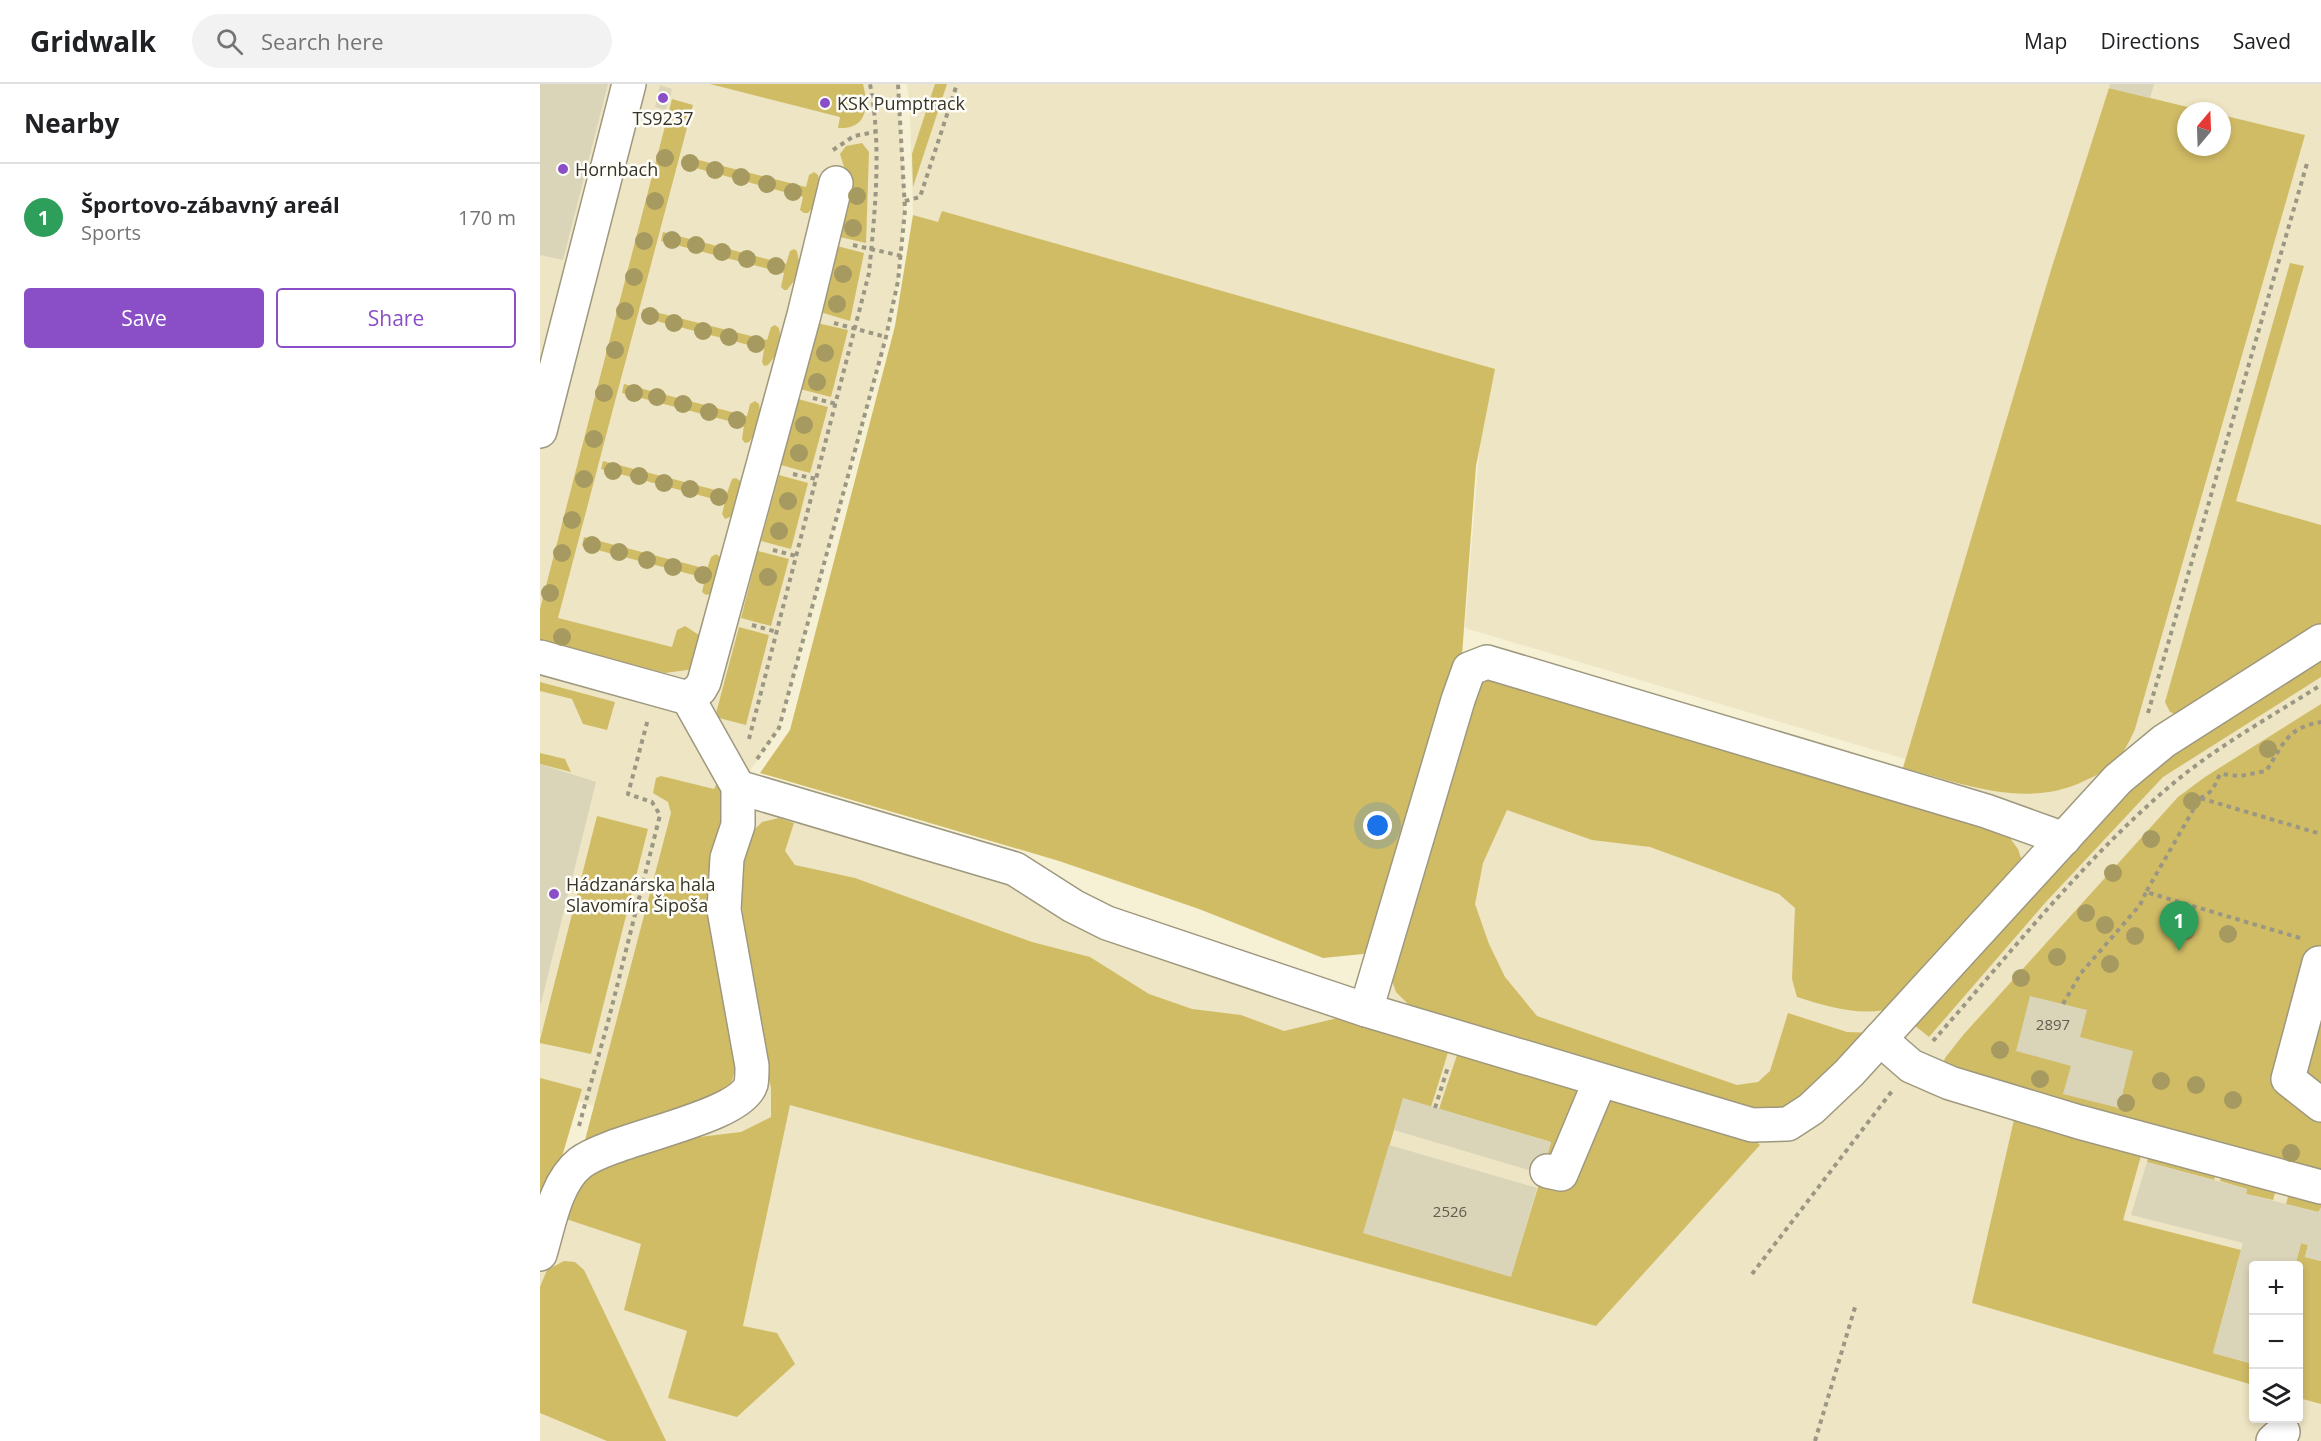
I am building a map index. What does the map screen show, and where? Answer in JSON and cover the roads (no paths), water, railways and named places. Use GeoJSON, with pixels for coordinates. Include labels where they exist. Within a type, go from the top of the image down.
{"type":"FeatureCollection","features":[{"type":"Feature","properties":{"kind":"lane"},"geometry":{"type":"LineString","coordinates":[[540,431],[628,84]]}},
{"type":"Feature","properties":{"kind":"lane"},"geometry":{"type":"LineString","coordinates":[[688,698],[700,689],[704,682],[804,315],[823,237],[831,168]]}},
{"type":"Feature","properties":{"kind":"lane"},"geometry":{"type":"LineString","coordinates":[[734,780],[1015,869],[1073,906],[1107,923],[1366,1010],[1752,1125],[1788,1124],[1811,1109],[1880,1040],[2118,778],[2150,752],[2321,641]]}},
{"type":"Feature","properties":{"kind":"lane"},"geometry":{"type":"LineString","coordinates":[[540,657],[688,698],[734,780],[738,825],[727,858],[724,910],[752,1066],[751,1086],[740,1099],[714,1114],[613,1147],[580,1163],[562,1185],[540,1254]]}},
{"type":"Feature","properties":{"kind":"lane"},"geometry":{"type":"LineString","coordinates":[[1366,1010],[1458,700],[1469,669],[1487,662],[1986,811],[2064,839]]}},
{"type":"Feature","properties":{"kind":"lane"},"geometry":{"type":"LineString","coordinates":[[2315,952],[2288,1079],[2321,1105]]}},
{"type":"Feature","properties":{"kind":"lane"},"geometry":{"type":"LineString","coordinates":[[1880,1040],[1911,1066],[1950,1083],[2079,1122],[2316,1182]]}},
{"type":"Feature","properties":{"kind":"lane"},"geometry":{"type":"LineString","coordinates":[[1547,1171],[1561,1174],[1600,1081]]}},
{"type":"Feature","properties":{"kind":"place","name":"TS9237"},"geometry":{"type":"Point","coordinates":[663,98]}},
{"type":"Feature","properties":{"kind":"place","name":"KSK Pumptrack"},"geometry":{"type":"Point","coordinates":[825,103]}},
{"type":"Feature","properties":{"kind":"place","name":"Hornbach"},"geometry":{"type":"Point","coordinates":[563,169]}},
{"type":"Feature","properties":{"kind":"place","name":"Hádzanárska hala Slavomíra Šipoša"},"geometry":{"type":"Point","coordinates":[554,894]}},
{"type":"Feature","properties":{"kind":"place","name":"Športovo-zábavný areál"},"geometry":{"type":"Point","coordinates":[2179,951]}}]}
